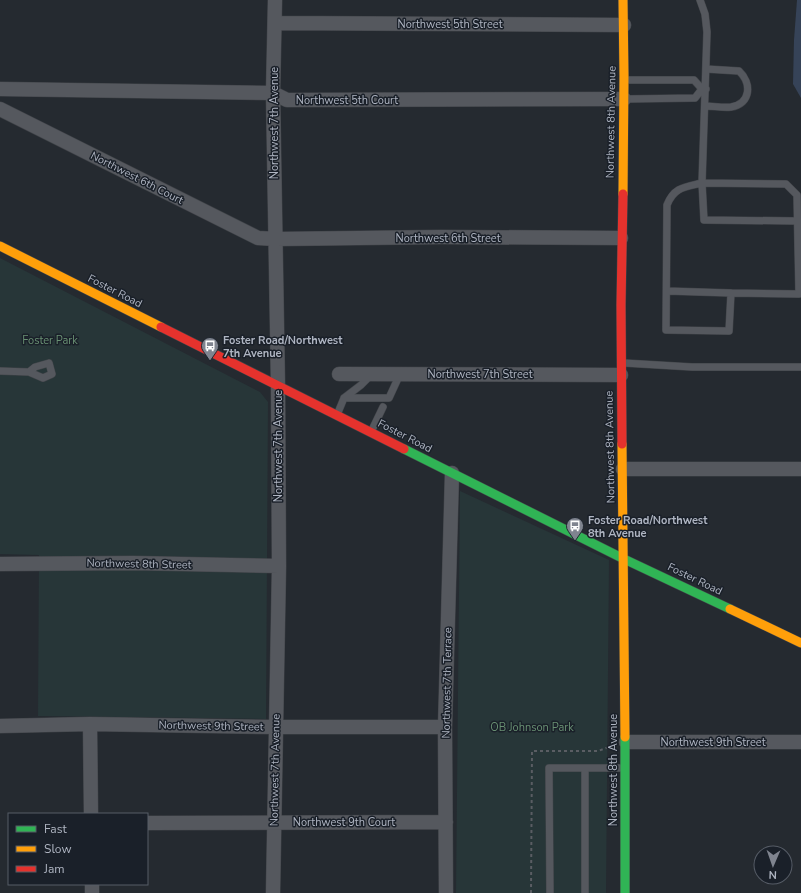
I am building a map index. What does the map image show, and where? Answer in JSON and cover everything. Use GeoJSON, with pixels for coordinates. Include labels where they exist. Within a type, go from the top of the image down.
{"type":"FeatureCollection","features":[{"type":"Feature","properties":{"kind":"street","name":"Northwest 7th Avenue"},"geometry":{"type":"LineString","coordinates":[[273,893],[273,822],[279,566],[278,385],[273,93],[275,0]]}},
{"type":"Feature","properties":{"kind":"street","name":"Northwest 8th Avenue"},"geometry":{"type":"LineString","coordinates":[[623,0],[624,99],[621,238],[621,369],[626,742],[625,893]]}},
{"type":"Feature","properties":{"kind":"street","name":"Northwest 5th Street"},"geometry":{"type":"LineString","coordinates":[[275,23],[624,25]]}},
{"type":"Feature","properties":{"kind":"street","name":"Northwest 5th Court"},"geometry":{"type":"LineString","coordinates":[[0,89],[273,93],[287,100],[624,99]]}},
{"type":"Feature","properties":{"kind":"street","name":"Northwest 6th Court"},"geometry":{"type":"LineString","coordinates":[[0,109],[258,238],[276,239]]}},
{"type":"Feature","properties":{"kind":"street","name":"Northwest 6th Street"},"geometry":{"type":"LineString","coordinates":[[276,239],[441,237],[621,238]]}},
{"type":"Feature","properties":{"kind":"street","name":"Foster Road"},"geometry":{"type":"LineString","coordinates":[[0,246],[452,473],[801,643]]}},
{"type":"Feature","properties":{"kind":"street","name":"Northwest 7th Street"},"geometry":{"type":"LineString","coordinates":[[339,374],[621,369]]}},
{"type":"Feature","properties":{"kind":"street"},"geometry":{"type":"LineString","coordinates":[[623,468],[801,469]]}},
{"type":"Feature","properties":{"kind":"street","name":"Northwest 7th Terrace"},"geometry":{"type":"LineString","coordinates":[[446,893],[445,727],[452,473]]}},
{"type":"Feature","properties":{"kind":"street","name":"Northwest 8th Street"},"geometry":{"type":"LineString","coordinates":[[0,564],[132,563],[279,566]]}},
{"type":"Feature","properties":{"kind":"street"},"geometry":{"type":"LineString","coordinates":[[90,724],[91,813]]}},
{"type":"Feature","properties":{"kind":"street","name":"Northwest 9th Street"},"geometry":{"type":"LineString","coordinates":[[0,726],[90,724],[276,727],[445,727]]}},
{"type":"Feature","properties":{"kind":"street","name":"Northwest 9th Street"},"geometry":{"type":"LineString","coordinates":[[626,742],[801,742]]}},
{"type":"Feature","properties":{"kind":"street","name":"Northwest 9th Court"},"geometry":{"type":"LineString","coordinates":[[148,823],[446,822]]}},
{"type":"Feature","properties":{"kind":"lane"},"geometry":{"type":"LineString","coordinates":[[700,0],[705,14],[707,32],[702,183],[704,220],[797,221]]}},
{"type":"Feature","properties":{"kind":"lane"},"geometry":{"type":"LineString","coordinates":[[705,106],[731,107],[742,102],[747,94],[748,84],[744,76],[739,71],[706,69]]}},
{"type":"Feature","properties":{"kind":"lane"},"geometry":{"type":"LineString","coordinates":[[624,80],[694,80],[704,89]]}},
{"type":"Feature","properties":{"kind":"lane"},"geometry":{"type":"LineString","coordinates":[[624,99],[695,98],[704,89]]}},
{"type":"Feature","properties":{"kind":"lane"},"geometry":{"type":"LineString","coordinates":[[667,291],[799,294],[797,195],[786,184],[702,183],[678,189],[671,196],[668,205],[666,330],[730,331],[731,293]]}},
{"type":"Feature","properties":{"kind":"lane"},"geometry":{"type":"LineString","coordinates":[[621,369],[692,367],[801,367]]}},
{"type":"Feature","properties":{"kind":"lane"},"geometry":{"type":"LineString","coordinates":[[0,371],[29,372]]}},
{"type":"Feature","properties":{"kind":"lane"},"geometry":{"type":"LineString","coordinates":[[337,415],[344,398],[361,385],[371,374]]}},
{"type":"Feature","properties":{"kind":"lane"},"geometry":{"type":"LineString","coordinates":[[344,398],[389,398],[400,374]]}},
{"type":"Feature","properties":{"kind":"lane"},"geometry":{"type":"LineString","coordinates":[[371,432],[383,407]]}},
{"type":"Feature","properties":{"kind":"lane"},"geometry":{"type":"LineString","coordinates":[[550,893],[549,768],[626,768]]}},
{"type":"Feature","properties":{"kind":"lane"},"geometry":{"type":"LineString","coordinates":[[585,768],[585,893]]}},
{"type":"Feature","properties":{"kind":"green space","name":"Foster Park"},"geometry":{"type":"Polygon","coordinates":[[[0,258],[260,392],[268,402],[266,719],[38,716],[39,555],[0,554],[0,258]]]}},
{"type":"Feature","properties":{"kind":"green space","name":"OB Johnson Park"},"geometry":{"type":"Polygon","coordinates":[[[460,491],[609,560],[606,893],[456,893],[460,491]]]}},
{"type":"Feature","properties":{"kind":"water"},"geometry":{"type":"Polygon","coordinates":[[[797,0],[801,0],[801,98],[793,84],[797,0]]]}},
{"type":"Feature","properties":{"kind":"traffic: fast"},"geometry":{"type":"LineString","coordinates":[[404,449],[624,559],[730,609]]}},
{"type":"Feature","properties":{"kind":"traffic: fast"},"geometry":{"type":"LineString","coordinates":[[625,737],[625,893]]}},
{"type":"Feature","properties":{"kind":"traffic: slow"},"geometry":{"type":"LineString","coordinates":[[623,0],[623,194]]}},
{"type":"Feature","properties":{"kind":"traffic: slow"},"geometry":{"type":"LineString","coordinates":[[0,246],[161,327]]}},
{"type":"Feature","properties":{"kind":"traffic: slow"},"geometry":{"type":"LineString","coordinates":[[622,444],[625,737]]}},
{"type":"Feature","properties":{"kind":"traffic: slow"},"geometry":{"type":"LineString","coordinates":[[730,609],[801,643]]}},
{"type":"Feature","properties":{"kind":"traffic: jam"},"geometry":{"type":"LineString","coordinates":[[622,444],[621,305],[623,194]]}},
{"type":"Feature","properties":{"kind":"traffic: jam"},"geometry":{"type":"LineString","coordinates":[[161,327],[404,449]]}},
{"type":"Feature","properties":{"kind":"place","name":"Foster Road/Northwest 7th Avenue"},"geometry":{"type":"Point","coordinates":[210,361]}},
{"type":"Feature","properties":{"kind":"place","name":"Foster Road/Northwest 8th Avenue"},"geometry":{"type":"Point","coordinates":[575,541]}}]}
